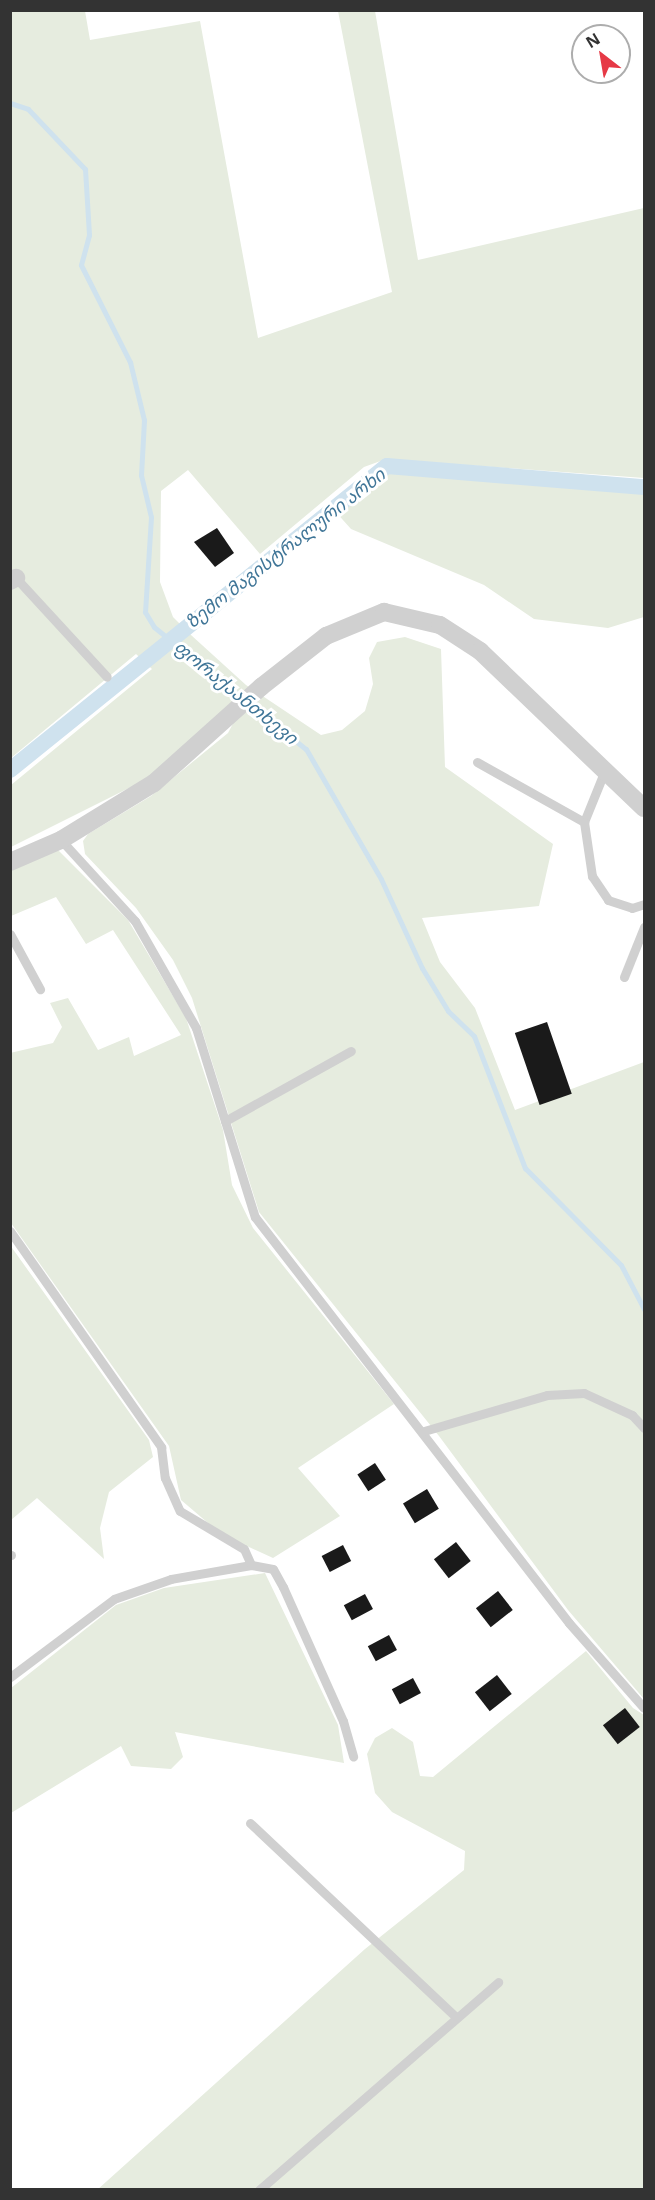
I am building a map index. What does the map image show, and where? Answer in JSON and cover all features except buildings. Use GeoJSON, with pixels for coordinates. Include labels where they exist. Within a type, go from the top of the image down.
{"type":"FeatureCollection","features":[{"type":"Feature","properties":{"kind":"street"},"geometry":{"type":"LineString","coordinates":[[10,862],[61,840],[154,783],[261,687],[326,636],[384,612],[412,615],[440,625],[480,651],[606,766],[645,808]]}},
{"type":"Feature","properties":{"kind":"lane"},"geometry":{"type":"LineString","coordinates":[[14,580],[107,677]]}},
{"type":"Feature","properties":{"kind":"lane"},"geometry":{"type":"LineString","coordinates":[[477,762],[584,822]]}},
{"type":"Feature","properties":{"kind":"lane"},"geometry":{"type":"LineString","coordinates":[[606,766],[584,822],[592,876],[608,900],[632,908],[645,904]]}},
{"type":"Feature","properties":{"kind":"lane"},"geometry":{"type":"LineString","coordinates":[[61,840],[135,921],[164,966],[196,1028],[255,1217],[424,1431],[569,1623],[645,1708]]}},
{"type":"Feature","properties":{"kind":"lane"},"geometry":{"type":"LineString","coordinates":[[624,977],[645,927]]}},
{"type":"Feature","properties":{"kind":"lane"},"geometry":{"type":"LineString","coordinates":[[10,934],[40,989]]}},
{"type":"Feature","properties":{"kind":"lane"},"geometry":{"type":"LineString","coordinates":[[225,1121],[351,1051]]}},
{"type":"Feature","properties":{"kind":"lane"},"geometry":{"type":"LineString","coordinates":[[10,1231],[161,1448],[165,1478],[180,1511],[244,1549],[251,1565]]}},
{"type":"Feature","properties":{"kind":"lane"},"geometry":{"type":"LineString","coordinates":[[424,1431],[547,1395],[584,1394],[632,1415],[645,1428]]}},
{"type":"Feature","properties":{"kind":"lane"},"geometry":{"type":"LineString","coordinates":[[10,1677],[114,1599],[171,1579],[251,1565],[273,1569],[343,1721],[353,1757]]}},
{"type":"Feature","properties":{"kind":"lane"},"geometry":{"type":"LineString","coordinates":[[250,1823],[457,2018]]}},
{"type":"Feature","properties":{"kind":"lane"},"geometry":{"type":"LineString","coordinates":[[259,2190],[498,1982]]}},
{"type":"Feature","properties":{"kind":"shaded area"},"geometry":{"type":"Polygon","coordinates":[[[11,11],[85,11],[90,40],[200,21],[258,338],[392,292],[338,11],[375,11],[418,260],[644,208],[644,478],[386,459],[364,467],[260,554],[188,470],[161,491],[160,582],[173,617],[191,635],[246,685],[321,735],[342,730],[365,711],[373,684],[369,658],[377,642],[405,637],[441,649],[445,767],[553,844],[539,906],[422,918],[440,962],[475,1008],[515,1110],[644,1062],[644,1699],[568,1610],[439,1436],[259,1212],[192,998],[173,960],[136,908],[85,854],[83,841],[88,834],[151,796],[228,733],[238,714],[145,780],[11,847],[11,785],[152,669],[136,654],[11,758],[11,11]]]}},
{"type":"Feature","properties":{"kind":"shaded area"},"geometry":{"type":"Polygon","coordinates":[[[394,470],[644,493],[644,617],[608,628],[534,619],[484,585],[351,529],[334,510],[375,477],[394,470]]]}},
{"type":"Feature","properties":{"kind":"shaded area"},"geometry":{"type":"Polygon","coordinates":[[[56,848],[128,920],[186,1018],[223,1130],[232,1185],[253,1228],[394,1404],[298,1468],[340,1516],[273,1558],[221,1534],[181,1500],[169,1446],[11,1223],[10,1053],[53,1043],[62,1027],[50,1003],[68,998],[98,1050],[129,1037],[134,1056],[181,1035],[113,930],[86,944],[56,897],[11,916],[11,870],[56,848]]]}},
{"type":"Feature","properties":{"kind":"shaded area"},"geometry":{"type":"Polygon","coordinates":[[[10,1245],[149,1440],[153,1457],[109,1492],[100,1528],[104,1559],[37,1498],[11,1520],[10,1245]]]}},
{"type":"Feature","properties":{"kind":"shaded area"},"geometry":{"type":"Polygon","coordinates":[[[265,1573],[338,1725],[344,1763],[175,1732],[183,1757],[171,1769],[131,1766],[121,1746],[11,1813],[11,1688],[116,1605],[164,1588],[265,1573]]]}},
{"type":"Feature","properties":{"kind":"shaded area"},"geometry":{"type":"Polygon","coordinates":[[[586,1651],[633,1708],[644,1715],[644,2189],[97,2190],[365,1949],[464,1870],[465,1851],[392,1812],[375,1793],[367,1754],[375,1738],[392,1728],[413,1742],[420,1776],[433,1777],[586,1651]]]}},
{"type":"Feature","properties":{"kind":"waterway","name":"ფორაქაანთხევი"},"geometry":{"type":"LineString","coordinates":[[10,103],[28,109],[85,169],[89,235],[81,265],[130,362],[144,420],[141,475],[151,517],[145,612],[154,627],[306,749],[381,879],[422,968],[448,1011],[474,1036],[525,1168],[621,1265],[644,1309]]}},
{"type":"Feature","properties":{"kind":"waterway","name":"ზემო მაგისტრალური არხი"},"geometry":{"type":"LineString","coordinates":[[10,770],[387,466],[644,487]]}}]}
